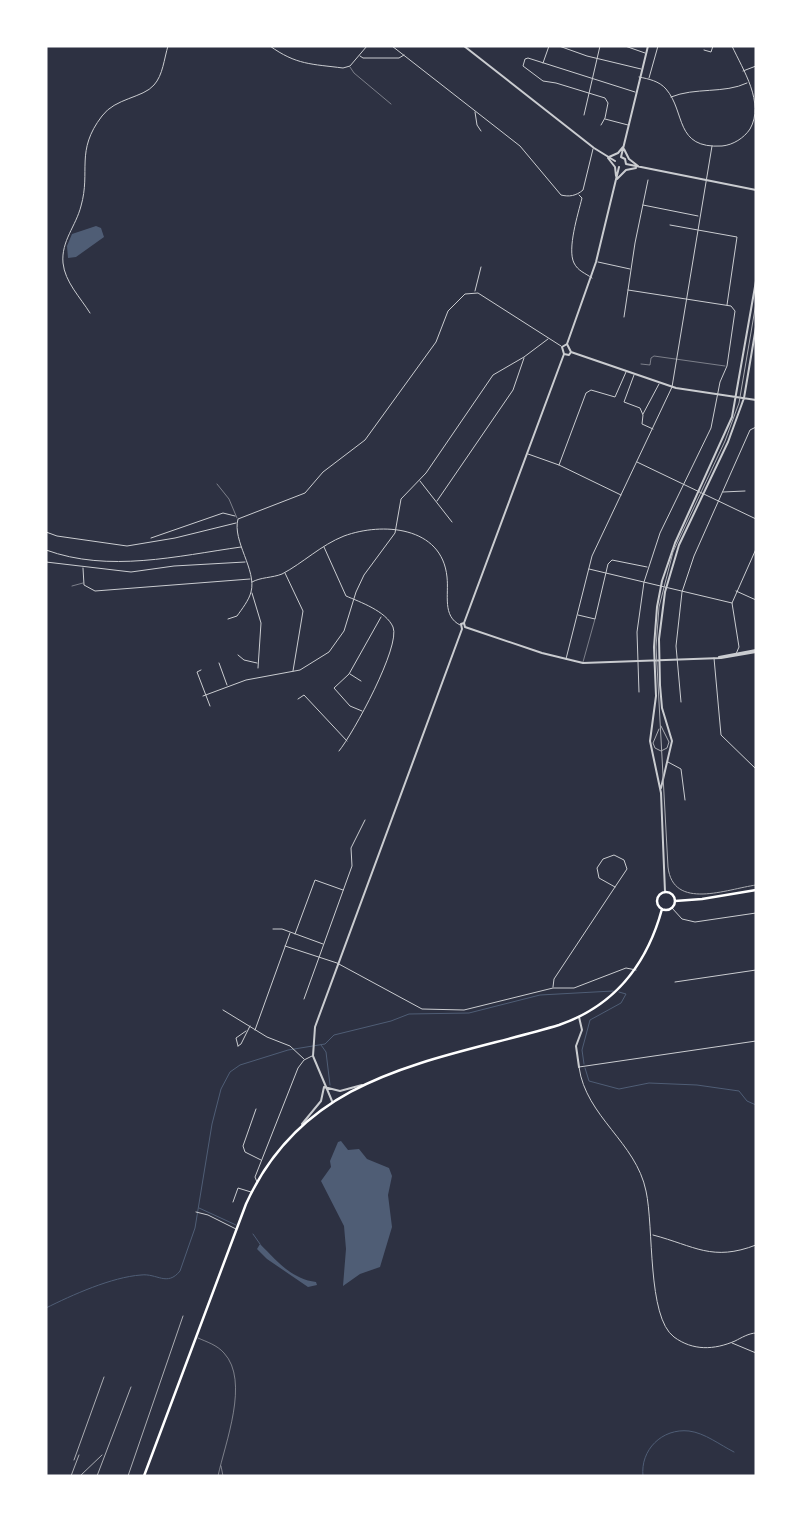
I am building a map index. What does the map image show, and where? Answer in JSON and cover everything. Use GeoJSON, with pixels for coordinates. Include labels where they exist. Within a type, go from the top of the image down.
{"type":"FeatureCollection","features":[{"type":"Feature","properties":{"kind":"main road"},"geometry":{"type":"LineString","coordinates":[[675,901],[702,899],[756,890]]}},
{"type":"Feature","properties":{"kind":"main road"},"geometry":{"type":"LineString","coordinates":[[665,892],[672,894],[675,901],[672,908],[662,909],[657,900],[659,895],[665,892]]}},
{"type":"Feature","properties":{"kind":"main road"},"geometry":{"type":"LineString","coordinates":[[144,1476],[236,1229],[252,1193],[257,1182],[279,1150],[300,1127],[332,1101],[362,1084],[391,1073],[546,1029],[579,1017],[612,996],[636,970],[653,939],[662,909]]}},
{"type":"Feature","properties":{"kind":"street"},"geometry":{"type":"LineString","coordinates":[[90,313],[67,278],[63,260],[65,240],[82,206],[85,147],[106,111],[155,84],[168,46]]}},
{"type":"Feature","properties":{"kind":"street"},"geometry":{"type":"LineString","coordinates":[[270,46],[289,60],[343,68],[350,66],[367,46]]}},
{"type":"Feature","properties":{"kind":"street"},"geometry":{"type":"LineString","coordinates":[[362,46],[367,46]]}},
{"type":"Feature","properties":{"kind":"street"},"geometry":{"type":"LineString","coordinates":[[392,46],[520,146],[555,191],[565,196],[578,194],[583,190]]}},
{"type":"Feature","properties":{"kind":"street"},"geometry":{"type":"LineString","coordinates":[[464,46],[594,148],[615,161],[619,168],[592,278],[567,344],[562,347]]}},
{"type":"Feature","properties":{"kind":"street"},"geometry":{"type":"LineString","coordinates":[[542,63],[549,46]]}},
{"type":"Feature","properties":{"kind":"street"},"geometry":{"type":"LineString","coordinates":[[559,46],[596,59],[641,69]]}},
{"type":"Feature","properties":{"kind":"street"},"geometry":{"type":"LineString","coordinates":[[584,115],[600,46]]}},
{"type":"Feature","properties":{"kind":"street"},"geometry":{"type":"LineString","coordinates":[[625,46],[645,54]]}},
{"type":"Feature","properties":{"kind":"street"},"geometry":{"type":"LineString","coordinates":[[615,161],[621,157],[635,92],[648,46]]}},
{"type":"Feature","properties":{"kind":"street"},"geometry":{"type":"LineString","coordinates":[[648,79],[658,46]]}},
{"type":"Feature","properties":{"kind":"street"},"geometry":{"type":"LineString","coordinates":[[704,50],[711,52],[713,46]]}},
{"type":"Feature","properties":{"kind":"street"},"geometry":{"type":"LineString","coordinates":[[639,77],[662,85],[671,97],[685,132],[693,139],[712,146],[727,145],[745,135],[752,124],[756,108],[748,82],[732,46]]}},
{"type":"Feature","properties":{"kind":"street"},"geometry":{"type":"LineString","coordinates":[[359,55],[363,58],[399,58],[404,55]]}},
{"type":"Feature","properties":{"kind":"street"},"geometry":{"type":"LineString","coordinates":[[600,125],[605,118],[608,100],[556,82],[539,80],[523,66],[523,62],[528,58],[635,92]]}},
{"type":"Feature","properties":{"kind":"street"},"geometry":{"type":"LineString","coordinates":[[743,71],[756,66]]}},
{"type":"Feature","properties":{"kind":"street"},"geometry":{"type":"LineString","coordinates":[[671,97],[690,91],[738,87],[748,82]]}},
{"type":"Feature","properties":{"kind":"street"},"geometry":{"type":"LineString","coordinates":[[474,111],[477,125],[481,131]]}},
{"type":"Feature","properties":{"kind":"street"},"geometry":{"type":"LineString","coordinates":[[605,118],[628,125]]}},
{"type":"Feature","properties":{"kind":"street"},"geometry":{"type":"LineString","coordinates":[[752,124],[756,126]]}},
{"type":"Feature","properties":{"kind":"street"},"geometry":{"type":"LineString","coordinates":[[566,660],[592,556],[672,387],[712,146]]}},
{"type":"Feature","properties":{"kind":"street"},"geometry":{"type":"LineString","coordinates":[[606,157],[615,155],[623,147]]}},
{"type":"Feature","properties":{"kind":"street"},"geometry":{"type":"LineString","coordinates":[[623,147],[629,159],[640,168]]}},
{"type":"Feature","properties":{"kind":"street"},"geometry":{"type":"LineString","coordinates":[[592,278],[580,272],[573,263],[571,252],[583,190],[594,148]]}},
{"type":"Feature","properties":{"kind":"street"},"geometry":{"type":"LineString","coordinates":[[606,157],[614,167],[616,180]]}},
{"type":"Feature","properties":{"kind":"street"},"geometry":{"type":"LineString","coordinates":[[621,157],[626,160],[626,164]]}},
{"type":"Feature","properties":{"kind":"street"},"geometry":{"type":"LineString","coordinates":[[619,168],[626,164],[756,189]]}},
{"type":"Feature","properties":{"kind":"street"},"geometry":{"type":"LineString","coordinates":[[616,180],[626,170],[640,168]]}},
{"type":"Feature","properties":{"kind":"street"},"geometry":{"type":"LineString","coordinates":[[624,317],[648,180]]}},
{"type":"Feature","properties":{"kind":"street"},"geometry":{"type":"LineString","coordinates":[[578,194],[582,198]]}},
{"type":"Feature","properties":{"kind":"street"},"geometry":{"type":"LineString","coordinates":[[643,205],[699,216]]}},
{"type":"Feature","properties":{"kind":"street"},"geometry":{"type":"LineString","coordinates":[[670,225],[737,237],[727,305]]}},
{"type":"Feature","properties":{"kind":"street"},"geometry":{"type":"LineString","coordinates":[[596,262],[631,269]]}},
{"type":"Feature","properties":{"kind":"street"},"geometry":{"type":"LineString","coordinates":[[475,292],[480,267]]}},
{"type":"Feature","properties":{"kind":"street"},"geometry":{"type":"LineString","coordinates":[[665,892],[661,793],[650,741],[656,702],[654,661],[657,607],[661,586],[675,542],[723,440],[737,397],[756,281]]}},
{"type":"Feature","properties":{"kind":"street"},"geometry":{"type":"LineString","coordinates":[[628,290],[734,307],[727,366],[720,382],[711,428],[660,533],[644,582],[637,632],[639,692]]}},
{"type":"Feature","properties":{"kind":"street"},"geometry":{"type":"LineString","coordinates":[[228,619],[238,616],[251,592],[252,582],[242,547],[237,523],[238,519],[305,493],[323,472],[365,440],[436,342],[448,311],[465,294],[475,292],[562,347],[564,354],[464,623],[465,627]]}},
{"type":"Feature","properties":{"kind":"street"},"geometry":{"type":"LineString","coordinates":[[661,793],[672,741],[661,702],[660,625],[666,588],[679,545],[728,442],[744,398],[756,327]]}},
{"type":"Feature","properties":{"kind":"street"},"geometry":{"type":"LineString","coordinates":[[202,696],[246,680],[292,672],[316,662],[334,646],[346,626],[353,598],[364,575],[397,529],[398,505],[420,480],[493,375],[524,357],[548,338]]}},
{"type":"Feature","properties":{"kind":"street"},"geometry":{"type":"LineString","coordinates":[[567,344],[571,352],[659,384],[756,400]]}},
{"type":"Feature","properties":{"kind":"street"},"geometry":{"type":"LineString","coordinates":[[564,354],[569,356],[571,352]]}},
{"type":"Feature","properties":{"kind":"street"},"geometry":{"type":"LineString","coordinates":[[437,501],[512,390],[524,357]]}},
{"type":"Feature","properties":{"kind":"street"},"geometry":{"type":"LineString","coordinates":[[559,465],[586,393],[591,390],[615,398],[626,372]]}},
{"type":"Feature","properties":{"kind":"street"},"geometry":{"type":"LineString","coordinates":[[634,375],[624,402],[640,408],[643,415]]}},
{"type":"Feature","properties":{"kind":"street"},"geometry":{"type":"LineString","coordinates":[[653,429],[642,424],[643,415],[659,384]]}},
{"type":"Feature","properties":{"kind":"street"},"geometry":{"type":"LineString","coordinates":[[681,702],[677,660],[677,629],[682,592],[694,556],[722,492],[750,430],[756,427]]}},
{"type":"Feature","properties":{"kind":"street"},"geometry":{"type":"LineString","coordinates":[[527,454],[559,465],[622,495]]}},
{"type":"Feature","properties":{"kind":"street"},"geometry":{"type":"LineString","coordinates":[[637,462],[756,519]]}},
{"type":"Feature","properties":{"kind":"street"},"geometry":{"type":"LineString","coordinates":[[420,480],[452,522]]}},
{"type":"Feature","properties":{"kind":"street"},"geometry":{"type":"LineString","coordinates":[[722,492],[745,491]]}},
{"type":"Feature","properties":{"kind":"street"},"geometry":{"type":"LineString","coordinates":[[151,538],[223,513],[235,516]]}},
{"type":"Feature","properties":{"kind":"street"},"geometry":{"type":"LineString","coordinates":[[46,532],[57,536],[127,546],[175,538],[237,523]]}},
{"type":"Feature","properties":{"kind":"street"},"geometry":{"type":"LineString","coordinates":[[252,582],[284,572],[323,547],[356,532],[397,529],[419,536],[430,544],[440,556],[447,576],[449,614],[452,621],[460,625],[462,629]]}},
{"type":"Feature","properties":{"kind":"street"},"geometry":{"type":"LineString","coordinates":[[46,550],[78,558],[127,562],[242,547]]}},
{"type":"Feature","properties":{"kind":"street"},"geometry":{"type":"LineString","coordinates":[[323,547],[345,594],[365,602],[394,628],[394,639],[380,679],[347,741],[339,751]]}},
{"type":"Feature","properties":{"kind":"street"},"geometry":{"type":"LineString","coordinates":[[742,654],[739,647],[732,603],[756,549]]}},
{"type":"Feature","properties":{"kind":"street"},"geometry":{"type":"LineString","coordinates":[[577,615],[595,620],[608,564],[616,559],[648,567]]}},
{"type":"Feature","properties":{"kind":"street"},"geometry":{"type":"LineString","coordinates":[[46,562],[84,568],[131,572],[174,566],[246,562]]}},
{"type":"Feature","properties":{"kind":"street"},"geometry":{"type":"LineString","coordinates":[[84,568],[83,583],[88,589],[96,591],[251,579]]}},
{"type":"Feature","properties":{"kind":"street"},"geometry":{"type":"LineString","coordinates":[[589,569],[732,603]]}},
{"type":"Feature","properties":{"kind":"street"},"geometry":{"type":"LineString","coordinates":[[284,572],[303,611],[292,672]]}},
{"type":"Feature","properties":{"kind":"street"},"geometry":{"type":"LineString","coordinates":[[736,591],[756,600]]}},
{"type":"Feature","properties":{"kind":"street"},"geometry":{"type":"LineString","coordinates":[[251,592],[261,623],[258,668]]}},
{"type":"Feature","properties":{"kind":"street"},"geometry":{"type":"LineString","coordinates":[[331,690],[349,674],[382,616]]}},
{"type":"Feature","properties":{"kind":"street"},"geometry":{"type":"LineString","coordinates":[[460,625],[464,623]]}},
{"type":"Feature","properties":{"kind":"street"},"geometry":{"type":"LineString","coordinates":[[465,627],[542,654],[583,663],[714,658],[756,651]]}},
{"type":"Feature","properties":{"kind":"street"},"geometry":{"type":"LineString","coordinates":[[332,1101],[324,1087],[312,1056],[315,1027],[337,963],[462,629],[465,627]]}},
{"type":"Feature","properties":{"kind":"street"},"geometry":{"type":"LineString","coordinates":[[736,654],[739,647]]}},
{"type":"Feature","properties":{"kind":"street"},"geometry":{"type":"LineString","coordinates":[[714,658],[742,654]]}},
{"type":"Feature","properties":{"kind":"street"},"geometry":{"type":"LineString","coordinates":[[238,655],[244,660],[258,663]]}},
{"type":"Feature","properties":{"kind":"street"},"geometry":{"type":"LineString","coordinates":[[714,658],[721,735],[756,769]]}},
{"type":"Feature","properties":{"kind":"street"},"geometry":{"type":"LineString","coordinates":[[219,663],[228,686]]}},
{"type":"Feature","properties":{"kind":"street"},"geometry":{"type":"LineString","coordinates":[[194,673],[201,670]]}},
{"type":"Feature","properties":{"kind":"street"},"geometry":{"type":"LineString","coordinates":[[197,672],[210,706]]}},
{"type":"Feature","properties":{"kind":"street"},"geometry":{"type":"LineString","coordinates":[[349,674],[361,681]]}},
{"type":"Feature","properties":{"kind":"street"},"geometry":{"type":"LineString","coordinates":[[334,688],[350,706],[362,712]]}},
{"type":"Feature","properties":{"kind":"street"},"geometry":{"type":"LineString","coordinates":[[298,699],[307,692]]}},
{"type":"Feature","properties":{"kind":"street"},"geometry":{"type":"LineString","coordinates":[[304,695],[347,741]]}},
{"type":"Feature","properties":{"kind":"street"},"geometry":{"type":"LineString","coordinates":[[667,762],[681,769],[685,800]]}},
{"type":"Feature","properties":{"kind":"street"},"geometry":{"type":"LineString","coordinates":[[752,765],[756,764]]}},
{"type":"Feature","properties":{"kind":"street"},"geometry":{"type":"LineString","coordinates":[[304,1000],[352,866],[352,848],[365,820]]}},
{"type":"Feature","properties":{"kind":"street"},"geometry":{"type":"LineString","coordinates":[[553,988],[554,979],[615,887],[626,869],[624,860],[614,855],[603,859],[597,868],[599,878],[615,887]]}},
{"type":"Feature","properties":{"kind":"street"},"geometry":{"type":"LineString","coordinates":[[296,934],[315,880],[344,890]]}},
{"type":"Feature","properties":{"kind":"street"},"geometry":{"type":"LineString","coordinates":[[672,908],[681,918],[695,922],[756,913]]}},
{"type":"Feature","properties":{"kind":"street"},"geometry":{"type":"LineString","coordinates":[[273,929],[290,932],[324,945]]}},
{"type":"Feature","properties":{"kind":"street"},"geometry":{"type":"LineString","coordinates":[[255,1030],[290,932]]}},
{"type":"Feature","properties":{"kind":"street"},"geometry":{"type":"LineString","coordinates":[[285,946],[337,963],[422,1009],[464,1010],[553,988],[574,988],[626,968],[636,970]]}},
{"type":"Feature","properties":{"kind":"street"},"geometry":{"type":"LineString","coordinates":[[675,982],[756,970]]}},
{"type":"Feature","properties":{"kind":"street"},"geometry":{"type":"LineString","coordinates":[[223,1010],[255,1030],[290,1046],[304,1060]]}},
{"type":"Feature","properties":{"kind":"street"},"geometry":{"type":"LineString","coordinates":[[579,1017],[582,1030],[576,1046],[583,1086],[589,1100],[627,1147],[639,1169],[648,1201],[657,1306],[666,1329],[673,1336],[695,1348],[722,1346],[756,1333]]}},
{"type":"Feature","properties":{"kind":"street"},"geometry":{"type":"LineString","coordinates":[[246,1030],[241,1044],[238,1046],[236,1038],[250,1026]]}},
{"type":"Feature","properties":{"kind":"street"},"geometry":{"type":"LineString","coordinates":[[579,1067],[756,1041]]}},
{"type":"Feature","properties":{"kind":"street"},"geometry":{"type":"LineString","coordinates":[[257,1182],[255,1177],[298,1068],[304,1060],[312,1056]]}},
{"type":"Feature","properties":{"kind":"street"},"geometry":{"type":"LineString","coordinates":[[324,1087],[340,1091],[362,1084]]}},
{"type":"Feature","properties":{"kind":"street"},"geometry":{"type":"LineString","coordinates":[[300,1127],[321,1101],[324,1087]]}},
{"type":"Feature","properties":{"kind":"street"},"geometry":{"type":"LineString","coordinates":[[256,1109],[243,1146],[245,1152],[262,1160]]}},
{"type":"Feature","properties":{"kind":"street"},"geometry":{"type":"LineString","coordinates":[[233,1202],[238,1188],[252,1193]]}},
{"type":"Feature","properties":{"kind":"street"},"geometry":{"type":"LineString","coordinates":[[196,1212],[208,1215],[236,1229]]}},
{"type":"Feature","properties":{"kind":"street"},"geometry":{"type":"LineString","coordinates":[[652,1235],[708,1253],[727,1253],[756,1245]]}},
{"type":"Feature","properties":{"kind":"street"},"geometry":{"type":"LineString","coordinates":[[732,1342],[756,1353]]}},
{"type":"Feature","properties":{"kind":"lane"},"geometry":{"type":"LineString","coordinates":[[350,66],[354,73],[391,104]]}},
{"type":"Feature","properties":{"kind":"lane"},"geometry":{"type":"LineString","coordinates":[[641,364],[650,365],[651,358],[654,356],[727,366]]}},
{"type":"Feature","properties":{"kind":"lane"},"geometry":{"type":"LineString","coordinates":[[217,484],[229,499],[235,516],[238,519]]}},
{"type":"Feature","properties":{"kind":"lane"},"geometry":{"type":"LineString","coordinates":[[72,586],[83,583]]}},
{"type":"Feature","properties":{"kind":"lane"},"geometry":{"type":"LineString","coordinates":[[583,663],[595,620]]}},
{"type":"Feature","properties":{"kind":"lane"},"geometry":{"type":"LineString","coordinates":[[196,1337],[224,1353],[232,1363],[236,1376],[236,1396],[218,1476]]}},
{"type":"Feature","properties":{"kind":"lane"},"geometry":{"type":"LineString","coordinates":[[220,1464],[223,1476]]}},
{"type":"Feature","properties":{"kind":"water"},"geometry":{"type":"Polygon","coordinates":[[[96,226],[101,228],[104,237],[76,257],[68,258],[67,246],[72,234],[96,226]]]}},
{"type":"Feature","properties":{"kind":"water"},"geometry":{"type":"Polygon","coordinates":[[[341,1141],[348,1150],[359,1149],[367,1159],[389,1168],[392,1176],[388,1195],[392,1227],[380,1267],[360,1274],[343,1286],[346,1249],[344,1226],[321,1181],[331,1167],[330,1161],[338,1142],[341,1141]]]}},
{"type":"Feature","properties":{"kind":"water"},"geometry":{"type":"Polygon","coordinates":[[[260,1244],[292,1273],[316,1282],[317,1285],[308,1287],[267,1259],[257,1249],[260,1244]]]}},
{"type":"Feature","properties":{"kind":"waterway"},"geometry":{"type":"LineString","coordinates":[[46,1308],[80,1292],[118,1279],[141,1275],[166,1279],[175,1276],[180,1271],[195,1228],[212,1124],[221,1089],[230,1072],[240,1065],[288,1050],[325,1044],[334,1035],[391,1021],[409,1014],[469,1013],[540,995],[613,991]]}},
{"type":"Feature","properties":{"kind":"waterway"},"geometry":{"type":"LineString","coordinates":[[584,1064],[582,1050],[590,1020],[621,1003],[626,994],[619,992]]}},
{"type":"Feature","properties":{"kind":"waterway"},"geometry":{"type":"LineString","coordinates":[[321,1045],[326,1052],[330,1085]]}},
{"type":"Feature","properties":{"kind":"waterway"},"geometry":{"type":"LineString","coordinates":[[585,1068],[589,1081],[619,1089],[649,1083],[697,1085],[739,1091],[747,1101],[756,1105]]}},
{"type":"Feature","properties":{"kind":"waterway"},"geometry":{"type":"LineString","coordinates":[[199,1208],[236,1225]]}},
{"type":"Feature","properties":{"kind":"waterway"},"geometry":{"type":"LineString","coordinates":[[253,1234],[260,1244]]}},
{"type":"Feature","properties":{"kind":"waterway"},"geometry":{"type":"LineString","coordinates":[[643,1476],[643,1466],[649,1450],[662,1437],[670,1433],[679,1431],[695,1432],[734,1452]]}},
{"type":"Feature","properties":{"kind":"tram line"},"geometry":{"type":"LineString","coordinates":[[756,303],[739,403],[725,441],[673,552],[659,607],[656,647],[668,867],[672,881],[680,889],[690,893],[703,894],[756,885]]}},
{"type":"Feature","properties":{"kind":"tram line"},"geometry":{"type":"LineString","coordinates":[[659,729],[653,743],[655,748],[661,751],[667,748],[669,742],[661,726]]}},
{"type":"Feature","properties":{"kind":"railway"},"geometry":{"type":"LineString","coordinates":[[128,1476],[183,1316]]}},
{"type":"Feature","properties":{"kind":"railway"},"geometry":{"type":"LineString","coordinates":[[74,1460],[104,1377]]}},
{"type":"Feature","properties":{"kind":"railway"},"geometry":{"type":"LineString","coordinates":[[97,1476],[131,1387]]}},
{"type":"Feature","properties":{"kind":"railway"},"geometry":{"type":"LineString","coordinates":[[71,1476],[79,1455]]}},
{"type":"Feature","properties":{"kind":"railway"},"geometry":{"type":"LineString","coordinates":[[80,1476],[102,1455]]}}]}
